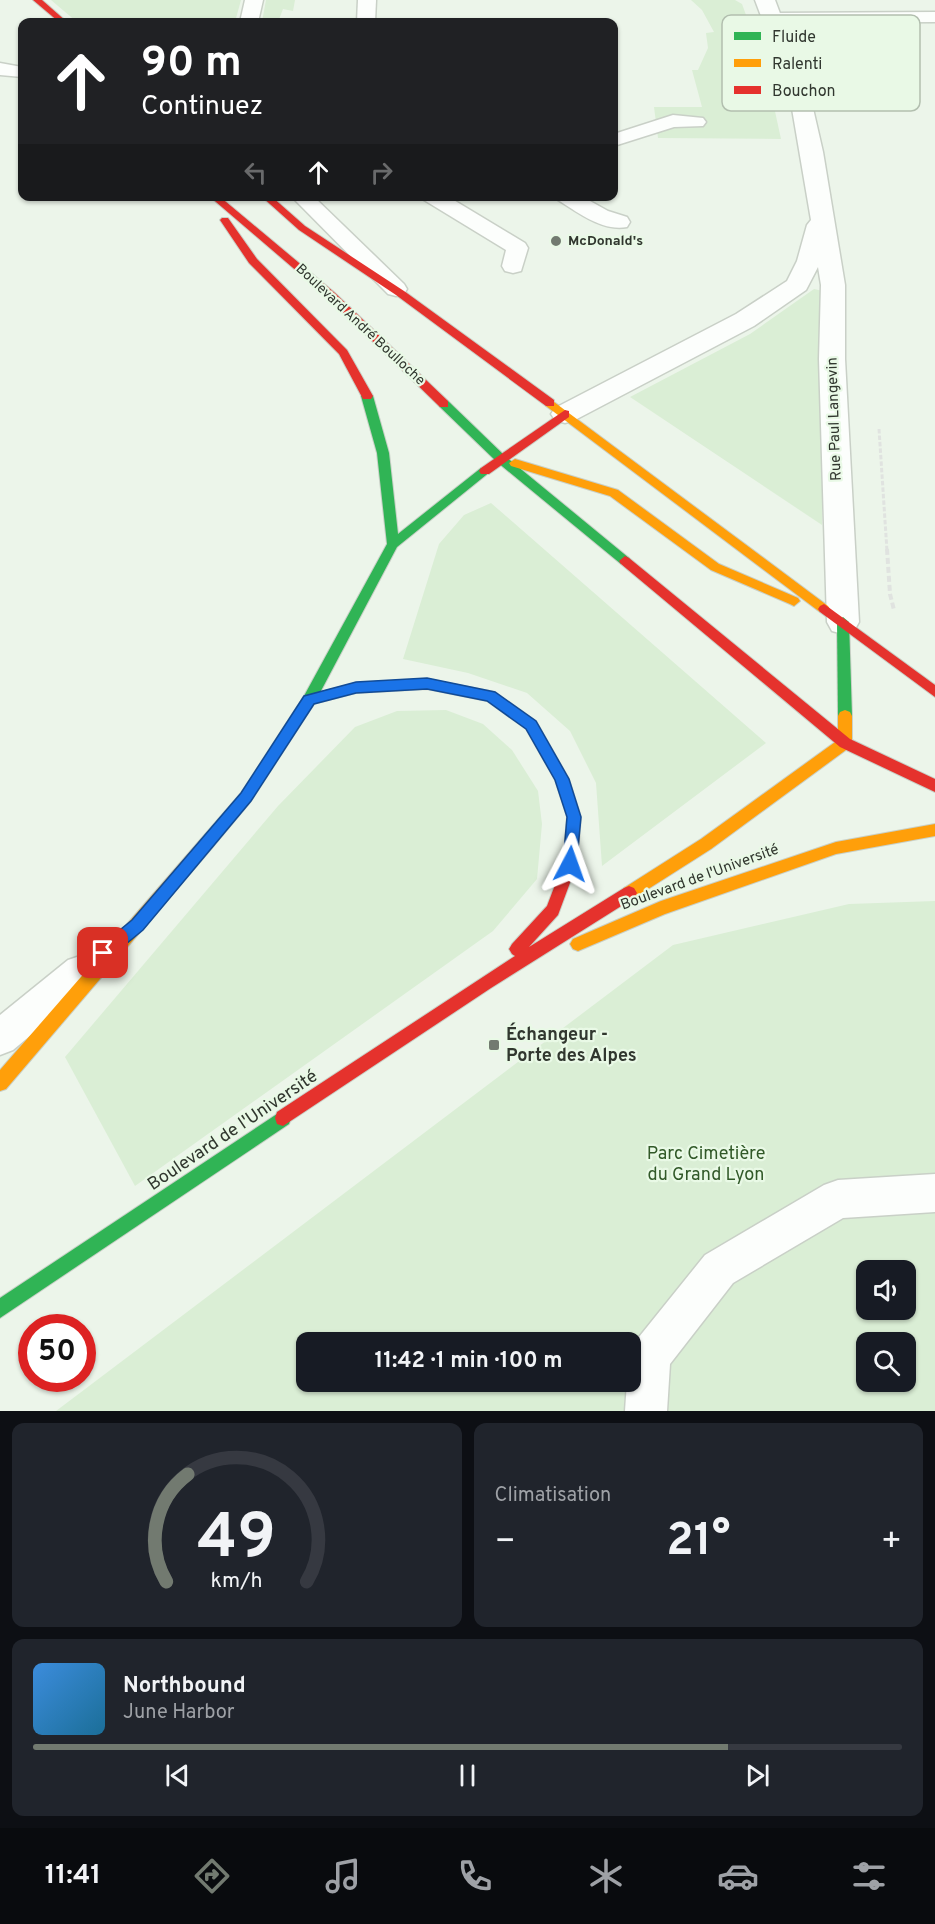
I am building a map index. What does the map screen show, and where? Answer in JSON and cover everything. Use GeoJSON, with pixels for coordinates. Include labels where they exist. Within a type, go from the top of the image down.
{"type":"FeatureCollection","features":[{"type":"Feature","properties":{"kind":"main road"},"geometry":{"type":"LineString","coordinates":[[36,0],[58,18]]}},
{"type":"Feature","properties":{"kind":"main road"},"geometry":{"type":"LineString","coordinates":[[214,201],[253,261],[314,319],[353,368],[373,412],[382,448],[393,544]]}},
{"type":"Feature","properties":{"kind":"main road","name":"Boulevard André Boulloche"},"geometry":{"type":"LineString","coordinates":[[217,201],[332,295],[501,459]]}},
{"type":"Feature","properties":{"kind":"main road"},"geometry":{"type":"LineString","coordinates":[[271,201],[302,228],[400,293],[565,414],[935,692]]}},
{"type":"Feature","properties":{"kind":"main road"},"geometry":{"type":"LineString","coordinates":[[0,1083],[246,797],[309,700],[393,544],[501,459],[565,414]]}},
{"type":"Feature","properties":{"kind":"main road"},"geometry":{"type":"LineString","coordinates":[[501,459],[614,493],[715,567],[843,622]]}},
{"type":"Feature","properties":{"kind":"main road"},"geometry":{"type":"LineString","coordinates":[[501,459],[845,743],[935,786]]}},
{"type":"Feature","properties":{"kind":"main road"},"geometry":{"type":"LineString","coordinates":[[843,622],[845,743]]}},
{"type":"Feature","properties":{"kind":"main road","name":"Boulevard de l'Université"},"geometry":{"type":"LineString","coordinates":[[309,700],[356,688],[427,684],[490,696],[531,725],[562,779],[574,817],[570,864],[554,910],[485,983]]}},
{"type":"Feature","properties":{"kind":"main road","name":"Boulevard de l'Université"},"geometry":{"type":"LineString","coordinates":[[0,1309],[485,983],[706,844],[845,743]]}},
{"type":"Feature","properties":{"kind":"main road","name":"Boulevard de l'Université"},"geometry":{"type":"LineString","coordinates":[[485,983],[661,908],[744,879],[836,848],[935,830]]}},
{"type":"Feature","properties":{"kind":"street","name":"Rue Paul Langevin"},"geometry":{"type":"LineString","coordinates":[[803,111],[833,285],[832,359],[843,622]]}},
{"type":"Feature","properties":{"kind":"street","name":"Rue Paul Langevin"},"geometry":{"type":"LineString","coordinates":[[565,414],[745,320],[797,285],[809,261],[821,217]]}},
{"type":"Feature","properties":{"kind":"lane"},"geometry":{"type":"LineString","coordinates":[[250,18],[254,0]]}},
{"type":"Feature","properties":{"kind":"lane"},"geometry":{"type":"LineString","coordinates":[[366,18],[367,0]]}},
{"type":"Feature","properties":{"kind":"lane"},"geometry":{"type":"LineString","coordinates":[[770,9],[894,15]]}},
{"type":"Feature","properties":{"kind":"lane"},"geometry":{"type":"LineString","coordinates":[[920,16],[935,17]]}},
{"type":"Feature","properties":{"kind":"lane"},"geometry":{"type":"LineString","coordinates":[[0,69],[18,71]]}},
{"type":"Feature","properties":{"kind":"lane"},"geometry":{"type":"LineString","coordinates":[[618,139],[673,121],[696,122]]}},
{"type":"Feature","properties":{"kind":"lane"},"geometry":{"type":"LineString","coordinates":[[306,201],[400,293]]}},
{"type":"Feature","properties":{"kind":"lane"},"geometry":{"type":"LineString","coordinates":[[439,201],[517,248],[513,266]]}},
{"type":"Feature","properties":{"kind":"lane"},"geometry":{"type":"LineString","coordinates":[[574,201],[600,216],[619,222]]}},
{"type":"Feature","properties":{"kind":"lane"},"geometry":{"type":"LineString","coordinates":[[0,1038],[138,925]]}},
{"type":"Feature","properties":{"kind":"lane"},"geometry":{"type":"LineString","coordinates":[[646,1411],[650,1357],[719,1269],[838,1199],[935,1193]]}},
{"type":"Feature","properties":{"kind":"path"},"geometry":{"type":"LineString","coordinates":[[887,556],[890,594],[894,611]]}},
{"type":"Feature","properties":{"kind":"green space"},"geometry":{"type":"Polygon","coordinates":[[[51,0],[241,0],[236,18],[72,18],[51,0]]]}},
{"type":"Feature","properties":{"kind":"green space"},"geometry":{"type":"Polygon","coordinates":[[[266,0],[295,0],[293,11],[283,9],[280,18],[263,18],[266,0]]]}},
{"type":"Feature","properties":{"kind":"green space"},"geometry":{"type":"Polygon","coordinates":[[[691,0],[735,0],[742,4],[746,15],[722,15],[722,111],[775,111],[781,139],[658,138],[654,107],[702,107],[692,70],[698,70],[708,48],[706,33],[714,32],[702,10],[691,0]]]}},
{"type":"Feature","properties":{"kind":"green space"},"geometry":{"type":"Polygon","coordinates":[[[814,289],[823,291],[822,525],[630,397],[750,334],[814,289]]]}},
{"type":"Feature","properties":{"kind":"green space"},"geometry":{"type":"Polygon","coordinates":[[[491,503],[766,743],[602,866],[596,783],[570,731],[527,693],[468,673],[403,659],[439,544],[464,515],[491,503]]]}},
{"type":"Feature","properties":{"kind":"green space"},"geometry":{"type":"Polygon","coordinates":[[[446,710],[483,724],[512,750],[538,791],[542,824],[537,879],[493,931],[135,1186],[65,1057],[278,806],[355,727],[397,711],[446,710]]]}},
{"type":"Feature","properties":{"kind":"green space","name":"Parc Cimetière du Grand Lyon"},"geometry":{"type":"Polygon","coordinates":[[[935,901],[935,1411],[56,1411],[81,1392],[96,1392],[96,1381],[673,945],[849,904],[935,901]]]}},
{"type":"Feature","properties":{"kind":"traffic: fast"},"geometry":{"type":"LineString","coordinates":[[367,396],[383,453],[393,544]]}},
{"type":"Feature","properties":{"kind":"traffic: fast"},"geometry":{"type":"LineString","coordinates":[[444,404],[501,459],[625,561]]}},
{"type":"Feature","properties":{"kind":"traffic: fast"},"geometry":{"type":"LineString","coordinates":[[206,844],[246,797],[309,700],[393,544],[485,471]]}},
{"type":"Feature","properties":{"kind":"traffic: fast"},"geometry":{"type":"LineString","coordinates":[[843,622],[845,716]]}},
{"type":"Feature","properties":{"kind":"traffic: fast"},"geometry":{"type":"LineString","coordinates":[[0,1309],[283,1118]]}},
{"type":"Feature","properties":{"kind":"traffic: slow"},"geometry":{"type":"LineString","coordinates":[[550,403],[824,609]]}},
{"type":"Feature","properties":{"kind":"traffic: slow"},"geometry":{"type":"LineString","coordinates":[[515,463],[614,493],[715,567],[794,601]]}},
{"type":"Feature","properties":{"kind":"traffic: slow"},"geometry":{"type":"LineString","coordinates":[[629,893],[706,844],[845,743],[845,716]]}},
{"type":"Feature","properties":{"kind":"traffic: slow"},"geometry":{"type":"LineString","coordinates":[[578,944],[661,908],[836,848],[935,830]]}},
{"type":"Feature","properties":{"kind":"traffic: slow"},"geometry":{"type":"LineString","coordinates":[[0,1083],[206,844]]}},
{"type":"Feature","properties":{"kind":"traffic: jam"},"geometry":{"type":"LineString","coordinates":[[37,0],[58,18]]}},
{"type":"Feature","properties":{"kind":"traffic: jam"},"geometry":{"type":"LineString","coordinates":[[219,201],[331,295],[444,404]]}},
{"type":"Feature","properties":{"kind":"traffic: jam"},"geometry":{"type":"LineString","coordinates":[[271,201],[302,228],[400,293],[550,403]]}},
{"type":"Feature","properties":{"kind":"traffic: jam"},"geometry":{"type":"LineString","coordinates":[[225,220],[253,261],[343,352],[367,396]]}},
{"type":"Feature","properties":{"kind":"traffic: jam"},"geometry":{"type":"LineString","coordinates":[[485,471],[565,414]]}},
{"type":"Feature","properties":{"kind":"traffic: jam"},"geometry":{"type":"LineString","coordinates":[[625,561],[845,743],[935,786]]}},
{"type":"Feature","properties":{"kind":"traffic: jam"},"geometry":{"type":"LineString","coordinates":[[824,609],[935,692]]}},
{"type":"Feature","properties":{"kind":"traffic: jam"},"geometry":{"type":"LineString","coordinates":[[309,700],[356,688],[427,684],[490,696],[531,725],[562,779],[574,817],[570,864],[553,910],[517,949]]}},
{"type":"Feature","properties":{"kind":"traffic: jam"},"geometry":{"type":"LineString","coordinates":[[283,1118],[485,983],[629,893]]}},
{"type":"Feature","properties":{"kind":"place","name":"McDonald's"},"geometry":{"type":"Point","coordinates":[556,241]}},
{"type":"Feature","properties":{"kind":"place","name":"Échangeur - Porte des Alpes"},"geometry":{"type":"Point","coordinates":[494,1045]}},
{"type":"Feature","properties":{"kind":"route"},"geometry":{"type":"LineString","coordinates":[[103,953],[138,925],[246,797],[309,700],[356,688],[427,684],[490,696],[531,725],[562,779],[574,817],[570,864]]}}]}
